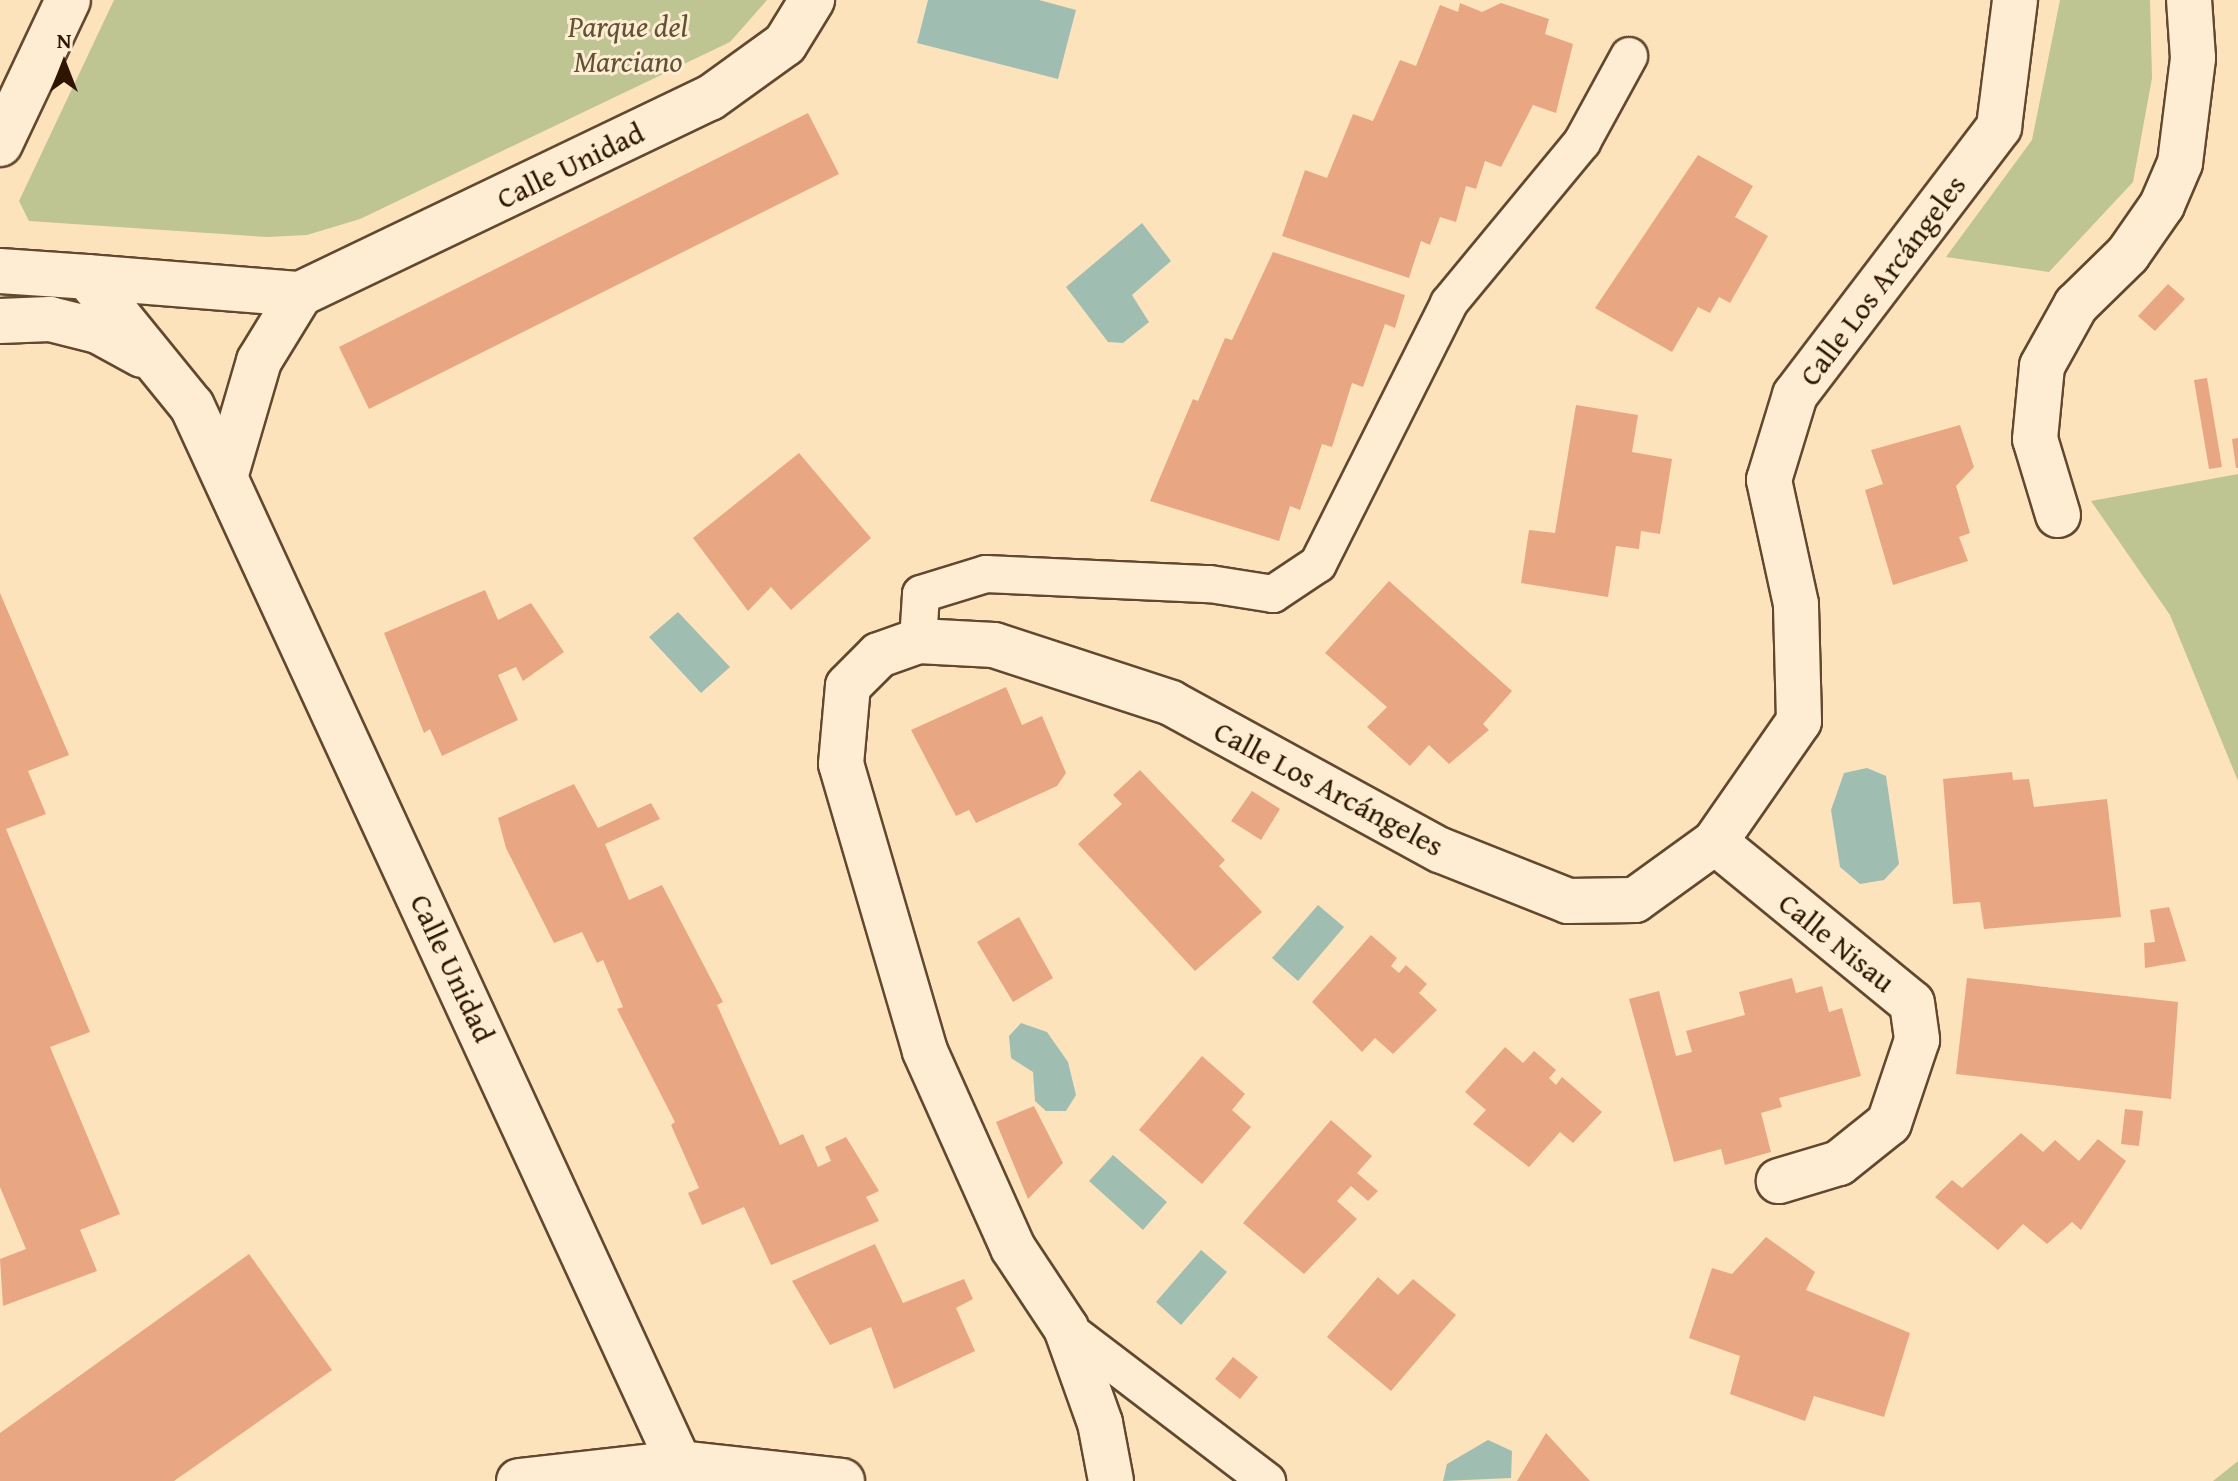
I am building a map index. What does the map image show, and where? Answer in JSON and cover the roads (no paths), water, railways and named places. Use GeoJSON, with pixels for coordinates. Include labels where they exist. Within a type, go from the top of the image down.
{"type":"FeatureCollection","features":[{"type":"Feature","properties":{"kind":"street"},"geometry":{"type":"LineString","coordinates":[[0,144],[68,0]]}},
{"type":"Feature","properties":{"kind":"street","name":"Calle Unidad"},"geometry":{"type":"LineString","coordinates":[[300,294],[710,98],[785,44],[812,0]]}},
{"type":"Feature","properties":{"kind":"street","name":"Calle Los Arcángeles"},"geometry":{"type":"LineString","coordinates":[[1111,1481],[1100,1423],[1066,1328],[1013,1248],[925,1051],[841,764],[848,686],[879,655],[918,641],[994,645],[1171,703],[1440,850],[1568,901],[1635,900],[1715,842],[1799,721],[1796,604],[1769,480],[1795,395],[1999,127],[2015,0]]}},
{"type":"Feature","properties":{"kind":"street"},"geometry":{"type":"LineString","coordinates":[[2058,515],[2035,439],[2042,366],[2076,305],[2128,254],[2162,205],[2180,163],[2193,58],[2189,0]]}},
{"type":"Feature","properties":{"kind":"street"},"geometry":{"type":"LineString","coordinates":[[0,271],[300,294],[259,361],[226,474]]}},
{"type":"Feature","properties":{"kind":"street","name":"Calle Unidad"},"geometry":{"type":"LineString","coordinates":[[87,277],[150,359],[192,406],[226,474],[679,1463]]}},
{"type":"Feature","properties":{"kind":"street","name":"Calle Unidad"},"geometry":{"type":"LineString","coordinates":[[0,321],[50,319],[98,331],[150,359]]}},
{"type":"Feature","properties":{"kind":"street","name":"Calle Nisau"},"geometry":{"type":"LineString","coordinates":[[1715,842],[1912,1003],[1917,1040],[1889,1123],[1839,1163],[1779,1181]]}},
{"type":"Feature","properties":{"kind":"street"},"geometry":{"type":"LineString","coordinates":[[519,1481],[679,1463],[842,1481]]}},
{"type":"Feature","properties":{"kind":"lane"},"geometry":{"type":"LineString","coordinates":[[918,641],[921,594],[986,574],[1273,594],[1318,564],[1449,303],[1582,142],[1629,56]]}},
{"type":"Feature","properties":{"kind":"lane"},"geometry":{"type":"LineString","coordinates":[[1066,1328],[1267,1481]]}},
{"type":"Feature","properties":{"kind":"park label","name":"Parque del Marciano"},"geometry":{"type":"Point","coordinates":[628,43]}}]}
